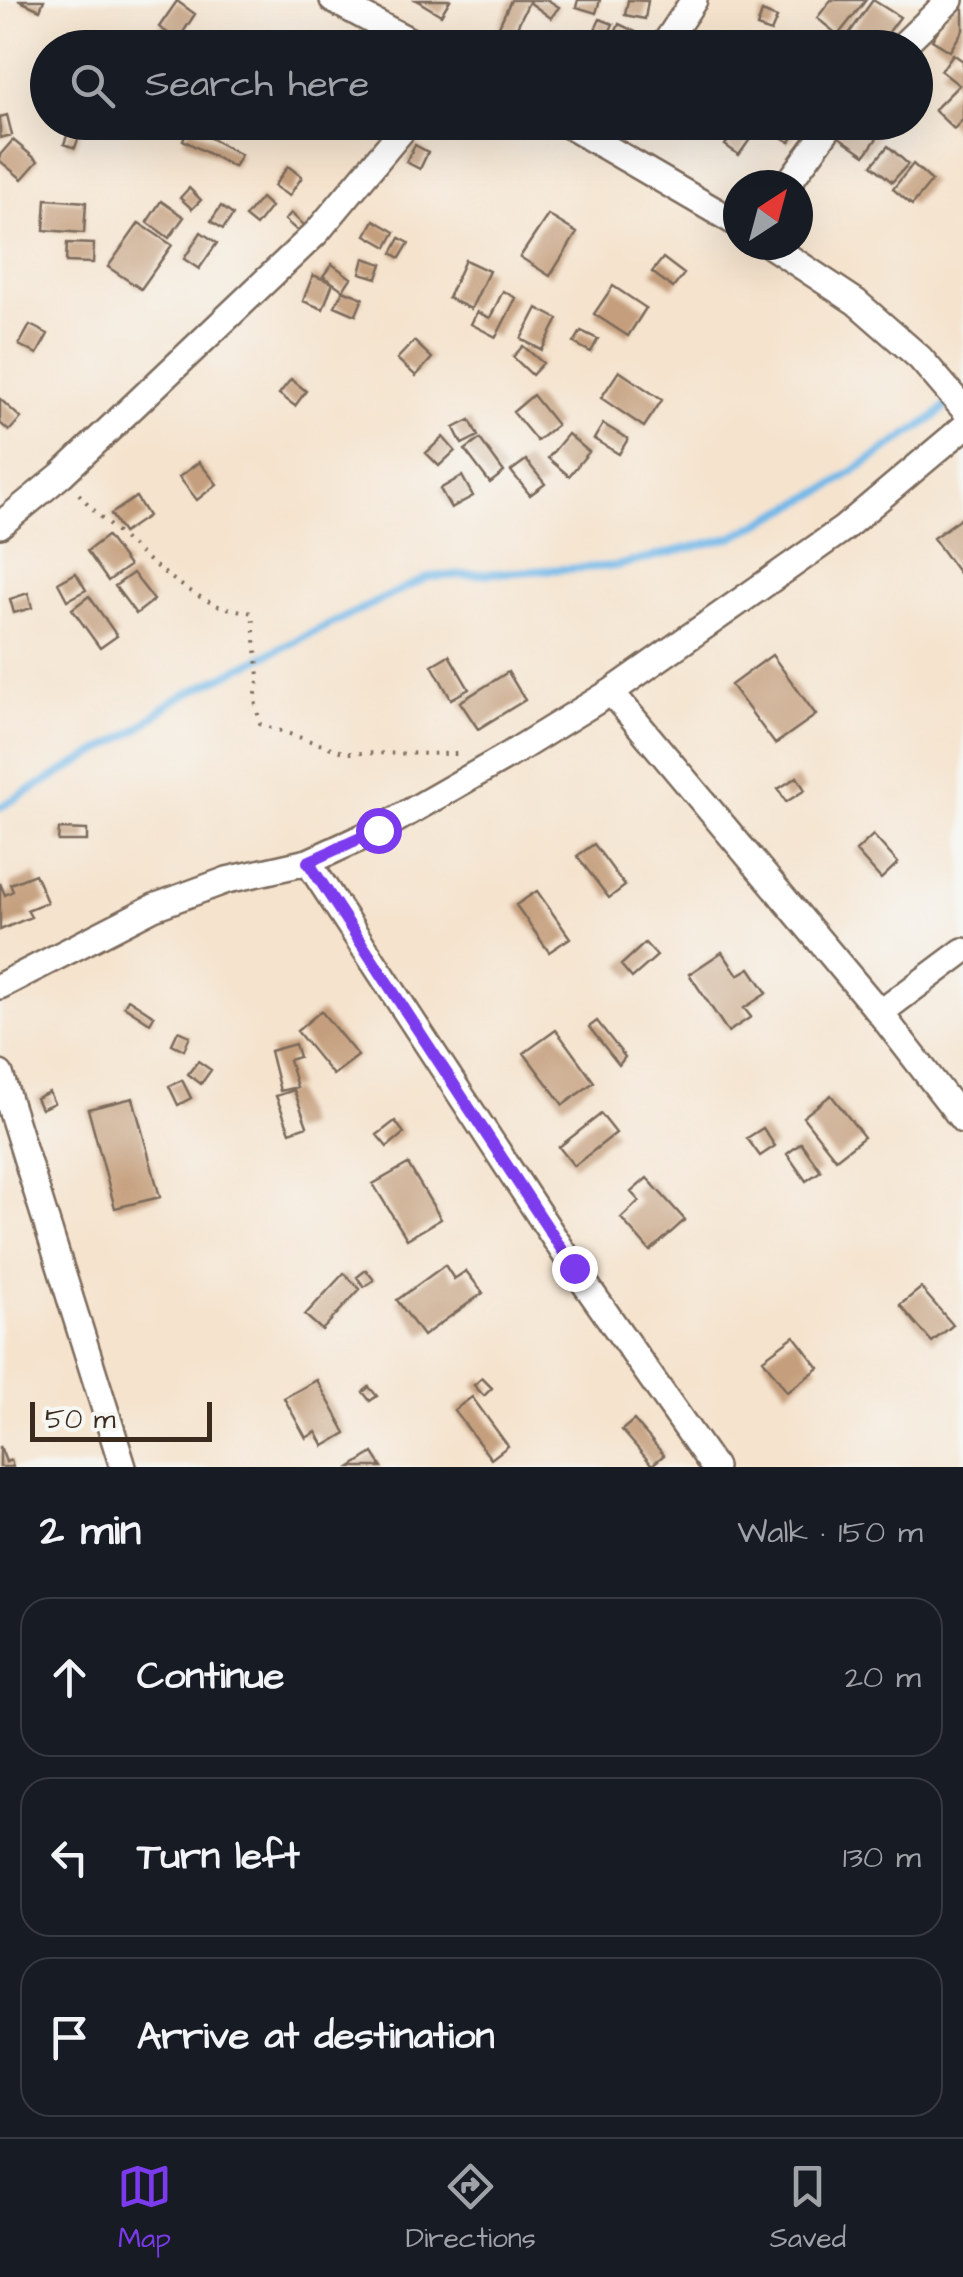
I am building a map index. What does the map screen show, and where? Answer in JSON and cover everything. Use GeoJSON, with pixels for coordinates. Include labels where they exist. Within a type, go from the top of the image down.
{"type":"FeatureCollection","features":[{"type":"Feature","properties":{"kind":"street"},"geometry":{"type":"LineString","coordinates":[[333,0],[389,30]]}},
{"type":"Feature","properties":{"kind":"street"},"geometry":{"type":"LineString","coordinates":[[674,30],[694,0]]}},
{"type":"Feature","properties":{"kind":"street"},"geometry":{"type":"LineString","coordinates":[[919,30],[950,0]]}},
{"type":"Feature","properties":{"kind":"street"},"geometry":{"type":"LineString","coordinates":[[0,525],[61,475],[317,232],[394,140]]}},
{"type":"Feature","properties":{"kind":"street"},"geometry":{"type":"LineString","coordinates":[[617,140],[723,214]]}},
{"type":"Feature","properties":{"kind":"street"},"geometry":{"type":"LineString","coordinates":[[799,170],[820,140]]}},
{"type":"Feature","properties":{"kind":"street"},"geometry":{"type":"LineString","coordinates":[[793,260],[856,302],[920,358],[963,408]]}},
{"type":"Feature","properties":{"kind":"street"},"geometry":{"type":"LineString","coordinates":[[0,986],[154,907],[227,880],[308,862],[378,830],[509,755],[611,692],[843,528],[963,428]]}},
{"type":"Feature","properties":{"kind":"street"},"geometry":{"type":"LineString","coordinates":[[611,692],[880,1014],[963,1120]]}},
{"type":"Feature","properties":{"kind":"street"},"geometry":{"type":"LineString","coordinates":[[308,862],[574,1268],[714,1467]]}},
{"type":"Feature","properties":{"kind":"street"},"geometry":{"type":"LineString","coordinates":[[880,1014],[963,951]]}},
{"type":"Feature","properties":{"kind":"street"},"geometry":{"type":"LineString","coordinates":[[0,1074],[124,1467]]}},
{"type":"Feature","properties":{"kind":"path"},"geometry":{"type":"LineString","coordinates":[[61,475],[126,542],[214,604],[252,614],[259,676],[255,700],[260,724],[346,753],[509,755]]}},
{"type":"Feature","properties":{"kind":"building"},"geometry":{"type":"Polygon","coordinates":[[[18,0],[44,0],[40,10],[18,0]]]}},
{"type":"Feature","properties":{"kind":"building"},"geometry":{"type":"Polygon","coordinates":[[[416,0],[450,0],[441,15],[416,0]]]}},
{"type":"Feature","properties":{"kind":"building"},"geometry":{"type":"Polygon","coordinates":[[[511,0],[548,0],[559,7],[551,18],[529,2],[515,30],[499,26],[511,0]]]}},
{"type":"Feature","properties":{"kind":"building"},"geometry":{"type":"Polygon","coordinates":[[[578,0],[600,0],[596,13],[576,7],[578,0]]]}},
{"type":"Feature","properties":{"kind":"building"},"geometry":{"type":"Polygon","coordinates":[[[628,0],[648,1],[645,19],[625,15],[628,0]]]}},
{"type":"Feature","properties":{"kind":"building"},"geometry":{"type":"Polygon","coordinates":[[[831,0],[866,0],[842,30],[832,30],[817,18],[831,0]]]}},
{"type":"Feature","properties":{"kind":"building"},"geometry":{"type":"Polygon","coordinates":[[[873,0],[900,17],[890,30],[852,30],[873,0]]]}},
{"type":"Feature","properties":{"kind":"building"},"geometry":{"type":"Polygon","coordinates":[[[177,1],[195,14],[185,30],[159,27],[177,1]]]}},
{"type":"Feature","properties":{"kind":"building"},"geometry":{"type":"Polygon","coordinates":[[[954,4],[963,9],[963,30],[950,51],[933,38],[954,4]]]}},
{"type":"Feature","properties":{"kind":"building"},"geometry":{"type":"Polygon","coordinates":[[[762,12],[777,18],[772,30],[757,27],[762,12]]]}},
{"type":"Feature","properties":{"kind":"building"},"geometry":{"type":"Polygon","coordinates":[[[600,19],[613,24],[610,30],[595,30],[600,19]]]}},
{"type":"Feature","properties":{"kind":"building"},"geometry":{"type":"Polygon","coordinates":[[[953,54],[963,61],[963,119],[954,129],[934,110],[959,85],[941,71],[953,54]]]}},
{"type":"Feature","properties":{"kind":"building"},"geometry":{"type":"Polygon","coordinates":[[[7,115],[12,135],[0,138],[0,117],[7,115]]]}},
{"type":"Feature","properties":{"kind":"building"},"geometry":{"type":"Polygon","coordinates":[[[13,140],[38,161],[22,179],[0,161],[0,155],[13,140]]]}},
{"type":"Feature","properties":{"kind":"building"},"geometry":{"type":"Polygon","coordinates":[[[65,140],[78,140],[75,148],[64,144],[65,140]]]}},
{"type":"Feature","properties":{"kind":"building"},"geometry":{"type":"Polygon","coordinates":[[[183,140],[214,140],[241,155],[234,167],[183,140]]]}},
{"type":"Feature","properties":{"kind":"building"},"geometry":{"type":"Polygon","coordinates":[[[729,140],[750,140],[739,155],[725,145],[729,140]]]}},
{"type":"Feature","properties":{"kind":"building"},"geometry":{"type":"Polygon","coordinates":[[[843,140],[876,140],[865,155],[843,140]]]}},
{"type":"Feature","properties":{"kind":"building"},"geometry":{"type":"Polygon","coordinates":[[[415,145],[428,152],[420,169],[406,162],[415,145]]]}},
{"type":"Feature","properties":{"kind":"building"},"geometry":{"type":"Polygon","coordinates":[[[888,146],[908,164],[892,182],[872,165],[888,146]]]}},
{"type":"Feature","properties":{"kind":"building"},"geometry":{"type":"Polygon","coordinates":[[[913,164],[932,181],[912,205],[893,189],[913,164]]]}},
{"type":"Feature","properties":{"kind":"building"},"geometry":{"type":"Polygon","coordinates":[[[288,166],[302,177],[289,196],[274,186],[288,166]]]}},
{"type":"Feature","properties":{"kind":"building"},"geometry":{"type":"Polygon","coordinates":[[[189,188],[201,200],[192,209],[180,198],[189,188]]]}},
{"type":"Feature","properties":{"kind":"building"},"geometry":{"type":"Polygon","coordinates":[[[261,198],[271,207],[256,226],[245,217],[261,198]]]}},
{"type":"Feature","properties":{"kind":"building"},"geometry":{"type":"Polygon","coordinates":[[[46,199],[86,202],[84,233],[44,230],[46,199]]]}},
{"type":"Feature","properties":{"kind":"building"},"geometry":{"type":"Polygon","coordinates":[[[161,201],[184,217],[169,238],[147,222],[161,201]]]}},
{"type":"Feature","properties":{"kind":"building"},"geometry":{"type":"Polygon","coordinates":[[[221,206],[233,215],[223,229],[211,221],[221,206]]]}},
{"type":"Feature","properties":{"kind":"building"},"geometry":{"type":"Polygon","coordinates":[[[291,213],[308,229],[302,235],[285,220],[291,213]]]}},
{"type":"Feature","properties":{"kind":"building"},"geometry":{"type":"Polygon","coordinates":[[[548,215],[577,233],[550,276],[520,257],[548,215]]]}},
{"type":"Feature","properties":{"kind":"building"},"geometry":{"type":"Polygon","coordinates":[[[374,220],[395,232],[387,247],[366,235],[374,220]]]}},
{"type":"Feature","properties":{"kind":"building"},"geometry":{"type":"Polygon","coordinates":[[[139,223],[172,245],[141,289],[108,267],[139,223]]]}},
{"type":"Feature","properties":{"kind":"building"},"geometry":{"type":"Polygon","coordinates":[[[201,232],[217,243],[199,269],[184,259],[201,232]]]}},
{"type":"Feature","properties":{"kind":"building"},"geometry":{"type":"Polygon","coordinates":[[[400,238],[409,243],[400,258],[392,253],[400,238]]]}},
{"type":"Feature","properties":{"kind":"building"},"geometry":{"type":"Polygon","coordinates":[[[67,243],[94,244],[93,263],[66,262],[67,243]]]}},
{"type":"Feature","properties":{"kind":"building"},"geometry":{"type":"Polygon","coordinates":[[[364,258],[382,264],[377,278],[360,273],[364,258]]]}},
{"type":"Feature","properties":{"kind":"building"},"geometry":{"type":"Polygon","coordinates":[[[663,258],[684,274],[673,288],[652,272],[663,258]]]}},
{"type":"Feature","properties":{"kind":"building"},"geometry":{"type":"Polygon","coordinates":[[[465,260],[489,271],[471,309],[448,298],[465,260]]]}},
{"type":"Feature","properties":{"kind":"building"},"geometry":{"type":"Polygon","coordinates":[[[332,264],[351,278],[343,290],[323,276],[332,264]]]}},
{"type":"Feature","properties":{"kind":"building"},"geometry":{"type":"Polygon","coordinates":[[[313,275],[333,283],[323,309],[303,301],[313,275]]]}},
{"type":"Feature","properties":{"kind":"building"},"geometry":{"type":"Polygon","coordinates":[[[613,286],[646,308],[628,336],[594,314],[613,286]]]}},
{"type":"Feature","properties":{"kind":"building"},"geometry":{"type":"Polygon","coordinates":[[[343,290],[363,298],[356,315],[335,306],[343,290]]]}},
{"type":"Feature","properties":{"kind":"building"},"geometry":{"type":"Polygon","coordinates":[[[503,291],[516,298],[496,337],[471,324],[477,312],[490,318],[503,291]]]}},
{"type":"Feature","properties":{"kind":"building"},"geometry":{"type":"Polygon","coordinates":[[[537,308],[558,319],[542,350],[521,339],[537,308]]]}},
{"type":"Feature","properties":{"kind":"building"},"geometry":{"type":"Polygon","coordinates":[[[30,325],[48,334],[37,354],[19,345],[30,325]]]}},
{"type":"Feature","properties":{"kind":"building"},"geometry":{"type":"Polygon","coordinates":[[[581,331],[598,339],[591,352],[574,343],[581,331]]]}},
{"type":"Feature","properties":{"kind":"building"},"geometry":{"type":"Polygon","coordinates":[[[414,341],[432,358],[416,376],[397,359],[414,341]]]}},
{"type":"Feature","properties":{"kind":"building"},"geometry":{"type":"Polygon","coordinates":[[[523,346],[543,363],[532,375],[513,357],[523,346]]]}},
{"type":"Feature","properties":{"kind":"building"},"geometry":{"type":"Polygon","coordinates":[[[619,371],[662,400],[644,427],[601,398],[619,371]]]}},
{"type":"Feature","properties":{"kind":"building"},"geometry":{"type":"Polygon","coordinates":[[[291,379],[306,391],[295,406],[279,394],[291,379]]]}},
{"type":"Feature","properties":{"kind":"building"},"geometry":{"type":"Polygon","coordinates":[[[533,395],[557,425],[537,441],[513,412],[533,395]]]}},
{"type":"Feature","properties":{"kind":"building"},"geometry":{"type":"Polygon","coordinates":[[[0,399],[21,418],[9,431],[0,423],[0,399]]]}},
{"type":"Feature","properties":{"kind":"building"},"geometry":{"type":"Polygon","coordinates":[[[470,420],[478,436],[462,444],[454,428],[470,420]]]}},
{"type":"Feature","properties":{"kind":"building"},"geometry":{"type":"Polygon","coordinates":[[[603,424],[628,439],[619,454],[594,439],[603,424]]]}},
{"type":"Feature","properties":{"kind":"building"},"geometry":{"type":"Polygon","coordinates":[[[568,434],[589,452],[569,476],[548,458],[568,434]]]}},
{"type":"Feature","properties":{"kind":"building"},"geometry":{"type":"Polygon","coordinates":[[[443,437],[455,451],[439,466],[426,453],[443,437]]]}},
{"type":"Feature","properties":{"kind":"building"},"geometry":{"type":"Polygon","coordinates":[[[480,439],[504,472],[490,483],[465,450],[480,439]]]}},
{"type":"Feature","properties":{"kind":"building"},"geometry":{"type":"Polygon","coordinates":[[[526,460],[545,484],[530,495],[511,471],[526,460]]]}},
{"type":"Feature","properties":{"kind":"building"},"geometry":{"type":"Polygon","coordinates":[[[199,462],[217,484],[197,500],[179,477],[199,462]]]}},
{"type":"Feature","properties":{"kind":"building"},"geometry":{"type":"Polygon","coordinates":[[[462,476],[473,496],[451,508],[440,489],[462,476]]]}},
{"type":"Feature","properties":{"kind":"building"},"geometry":{"type":"Polygon","coordinates":[[[136,497],[148,516],[123,533],[111,514],[136,497]]]}},
{"type":"Feature","properties":{"kind":"building"},"geometry":{"type":"Polygon","coordinates":[[[963,517],[963,575],[961,576],[933,538],[963,517]]]}},
{"type":"Feature","properties":{"kind":"building"},"geometry":{"type":"Polygon","coordinates":[[[107,536],[129,566],[108,581],[87,551],[107,536]]]}},
{"type":"Feature","properties":{"kind":"building"},"geometry":{"type":"Polygon","coordinates":[[[76,573],[86,590],[67,600],[58,583],[76,573]]]}},
{"type":"Feature","properties":{"kind":"building"},"geometry":{"type":"Polygon","coordinates":[[[133,573],[154,600],[136,614],[115,586],[133,573]]]}},
{"type":"Feature","properties":{"kind":"building"},"geometry":{"type":"Polygon","coordinates":[[[28,593],[32,608],[14,613],[10,599],[28,593]]]}},
{"type":"Feature","properties":{"kind":"building"},"geometry":{"type":"Polygon","coordinates":[[[89,596],[117,636],[100,648],[72,609],[89,596]]]}},
{"type":"Feature","properties":{"kind":"building"},"geometry":{"type":"Polygon","coordinates":[[[449,655],[469,689],[451,699],[432,665],[449,655]]]}},
{"type":"Feature","properties":{"kind":"building"},"geometry":{"type":"Polygon","coordinates":[[[772,655],[816,715],[775,744],[731,685],[772,655]]]}},
{"type":"Feature","properties":{"kind":"building"},"geometry":{"type":"Polygon","coordinates":[[[508,672],[525,700],[478,729],[460,702],[508,672]]]}},
{"type":"Feature","properties":{"kind":"building"},"geometry":{"type":"Polygon","coordinates":[[[797,777],[805,790],[786,802],[778,789],[797,777]]]}},
{"type":"Feature","properties":{"kind":"building"},"geometry":{"type":"Polygon","coordinates":[[[59,829],[87,830],[87,841],[58,841],[59,829]]]}},
{"type":"Feature","properties":{"kind":"building"},"geometry":{"type":"Polygon","coordinates":[[[873,835],[898,863],[881,879],[856,851],[873,835]]]}},
{"type":"Feature","properties":{"kind":"building"},"geometry":{"type":"Polygon","coordinates":[[[594,844],[625,886],[609,898],[577,856],[594,844]]]}},
{"type":"Feature","properties":{"kind":"building"},"geometry":{"type":"Polygon","coordinates":[[[35,874],[47,902],[27,910],[31,917],[0,930],[0,883],[5,895],[13,891],[10,884],[35,874]]]}},
{"type":"Feature","properties":{"kind":"building"},"geometry":{"type":"Polygon","coordinates":[[[537,891],[570,938],[549,952],[516,905],[537,891]]]}},
{"type":"Feature","properties":{"kind":"building"},"geometry":{"type":"Polygon","coordinates":[[[645,943],[657,956],[632,978],[621,965],[645,943]]]}},
{"type":"Feature","properties":{"kind":"building"},"geometry":{"type":"Polygon","coordinates":[[[722,952],[738,975],[750,968],[767,993],[744,1008],[751,1017],[728,1032],[689,974],[722,952]]]}},
{"type":"Feature","properties":{"kind":"building"},"geometry":{"type":"Polygon","coordinates":[[[128,999],[154,1016],[150,1023],[124,1006],[128,999]]]}},
{"type":"Feature","properties":{"kind":"building"},"geometry":{"type":"Polygon","coordinates":[[[321,1011],[358,1056],[333,1075],[297,1031],[321,1011]]]}},
{"type":"Feature","properties":{"kind":"building"},"geometry":{"type":"Polygon","coordinates":[[[597,1021],[625,1057],[619,1065],[589,1027],[597,1021]]]}},
{"type":"Feature","properties":{"kind":"building"},"geometry":{"type":"Polygon","coordinates":[[[556,1030],[594,1082],[563,1105],[524,1053],[556,1030]]]}},
{"type":"Feature","properties":{"kind":"building"},"geometry":{"type":"Polygon","coordinates":[[[178,1031],[190,1036],[184,1050],[172,1044],[178,1031]]]}},
{"type":"Feature","properties":{"kind":"building"},"geometry":{"type":"Polygon","coordinates":[[[295,1044],[299,1057],[289,1060],[297,1087],[280,1091],[270,1051],[295,1044]]]}},
{"type":"Feature","properties":{"kind":"building"},"geometry":{"type":"Polygon","coordinates":[[[198,1061],[211,1070],[201,1084],[188,1074],[198,1061]]]}},
{"type":"Feature","properties":{"kind":"building"},"geometry":{"type":"Polygon","coordinates":[[[182,1080],[191,1098],[178,1105],[169,1086],[182,1080]]]}},
{"type":"Feature","properties":{"kind":"building"},"geometry":{"type":"Polygon","coordinates":[[[294,1090],[307,1126],[290,1132],[276,1096],[294,1090]]]}},
{"type":"Feature","properties":{"kind":"building"},"geometry":{"type":"Polygon","coordinates":[[[49,1092],[54,1103],[41,1109],[36,1098],[49,1092]]]}},
{"type":"Feature","properties":{"kind":"building"},"geometry":{"type":"Polygon","coordinates":[[[831,1095],[864,1137],[836,1159],[803,1117],[831,1095]]]}},
{"type":"Feature","properties":{"kind":"building"},"geometry":{"type":"Polygon","coordinates":[[[133,1098],[160,1197],[115,1208],[88,1109],[133,1098]]]}},
{"type":"Feature","properties":{"kind":"building"},"geometry":{"type":"Polygon","coordinates":[[[601,1114],[616,1133],[574,1166],[559,1147],[601,1114]]]}},
{"type":"Feature","properties":{"kind":"building"},"geometry":{"type":"Polygon","coordinates":[[[395,1121],[404,1133],[387,1147],[377,1135],[395,1121]]]}},
{"type":"Feature","properties":{"kind":"building"},"geometry":{"type":"Polygon","coordinates":[[[763,1128],[775,1146],[760,1156],[747,1138],[763,1128]]]}},
{"type":"Feature","properties":{"kind":"building"},"geometry":{"type":"Polygon","coordinates":[[[801,1143],[821,1171],[806,1181],[787,1154],[801,1143]]]}},
{"type":"Feature","properties":{"kind":"building"},"geometry":{"type":"Polygon","coordinates":[[[408,1164],[441,1219],[407,1239],[373,1184],[408,1164]]]}},
{"type":"Feature","properties":{"kind":"building"},"geometry":{"type":"Polygon","coordinates":[[[647,1178],[685,1220],[650,1251],[621,1218],[639,1201],[631,1192],[647,1178]]]}},
{"type":"Feature","properties":{"kind":"building"},"geometry":{"type":"Polygon","coordinates":[[[445,1265],[454,1279],[466,1271],[483,1293],[423,1336],[397,1300],[445,1265]]]}},
{"type":"Feature","properties":{"kind":"building"},"geometry":{"type":"Polygon","coordinates":[[[366,1270],[374,1280],[364,1287],[357,1277],[366,1270]]]}},
{"type":"Feature","properties":{"kind":"building"},"geometry":{"type":"Polygon","coordinates":[[[344,1273],[360,1289],[322,1330],[305,1315],[344,1273]]]}},
{"type":"Feature","properties":{"kind":"building"},"geometry":{"type":"Polygon","coordinates":[[[921,1288],[953,1325],[932,1342],[900,1305],[921,1288]]]}},
{"type":"Feature","properties":{"kind":"building"},"geometry":{"type":"Polygon","coordinates":[[[794,1336],[819,1368],[787,1392],[763,1359],[794,1336]]]}},
{"type":"Feature","properties":{"kind":"building"},"geometry":{"type":"Polygon","coordinates":[[[482,1378],[492,1388],[484,1396],[474,1385],[482,1378]]]}},
{"type":"Feature","properties":{"kind":"building"},"geometry":{"type":"Polygon","coordinates":[[[317,1380],[346,1433],[324,1446],[316,1432],[306,1438],[284,1398],[317,1380]]]}},
{"type":"Feature","properties":{"kind":"building"},"geometry":{"type":"Polygon","coordinates":[[[369,1387],[377,1396],[370,1401],[363,1392],[369,1387]]]}},
{"type":"Feature","properties":{"kind":"building"},"geometry":{"type":"Polygon","coordinates":[[[472,1397],[508,1446],[491,1459],[454,1410],[472,1397]]]}},
{"type":"Feature","properties":{"kind":"building"},"geometry":{"type":"Polygon","coordinates":[[[634,1420],[664,1455],[652,1465],[622,1430],[634,1420]]]}},
{"type":"Feature","properties":{"kind":"building"},"geometry":{"type":"Polygon","coordinates":[[[0,1446],[6,1462],[11,1460],[13,1467],[0,1467],[0,1446]]]}},
{"type":"Feature","properties":{"kind":"building"},"geometry":{"type":"Polygon","coordinates":[[[373,1453],[382,1467],[351,1467],[373,1453]]]}},
{"type":"Feature","properties":{"kind":"waterway"},"geometry":{"type":"LineString","coordinates":[[0,807],[135,731],[176,699],[428,577],[616,566],[733,537],[828,488],[933,418],[953,400]]}},
{"type":"Feature","properties":{"kind":"route"},"geometry":{"type":"LineString","coordinates":[[378,830],[308,862],[574,1268]]}}]}
